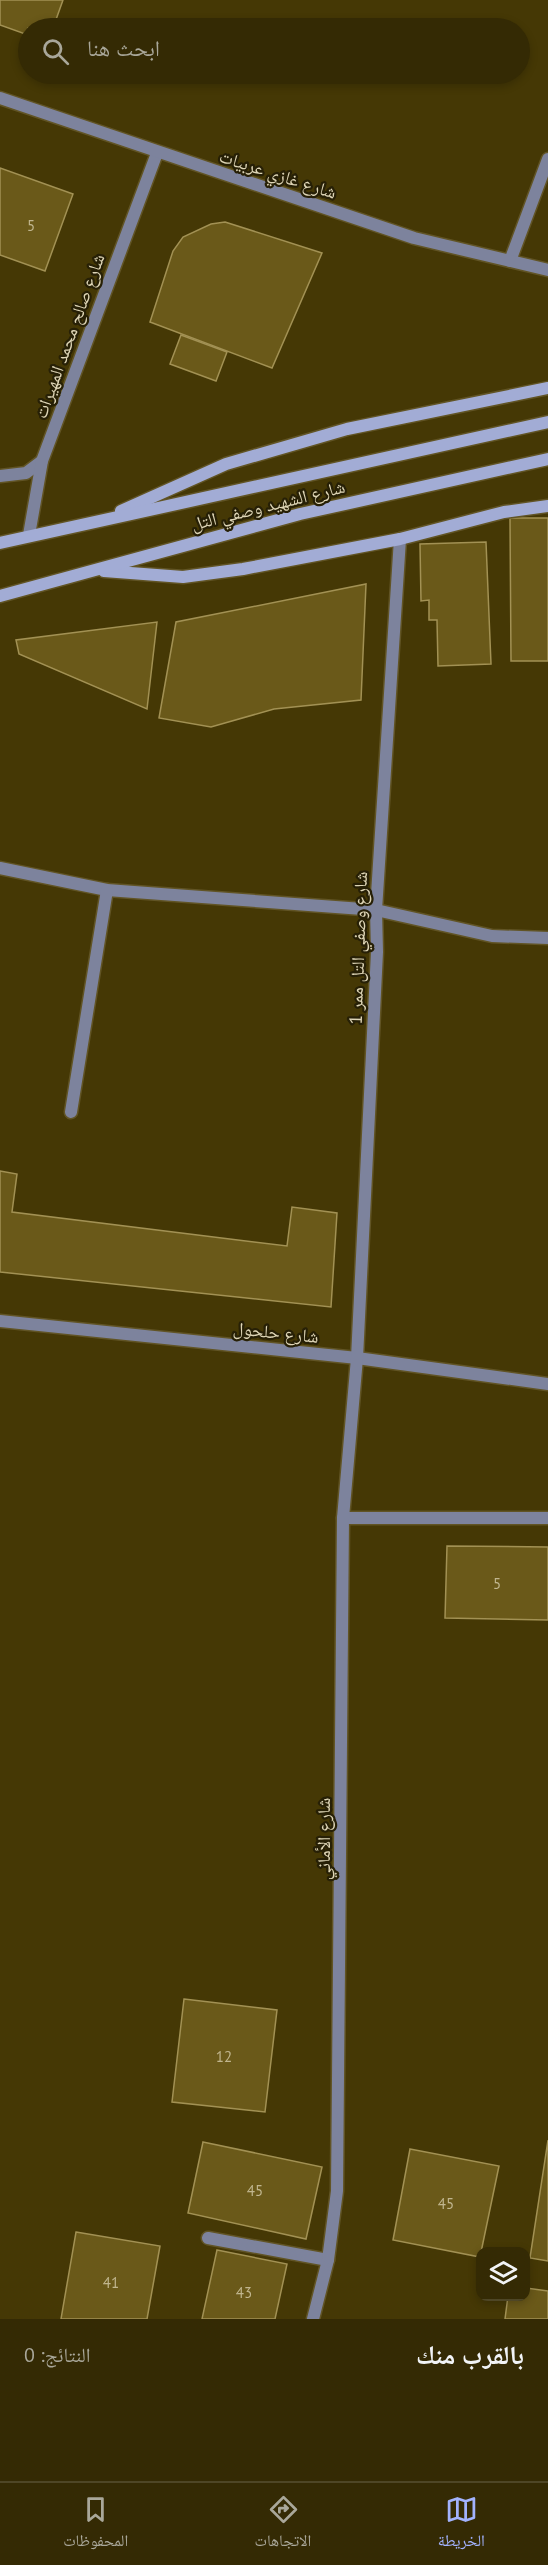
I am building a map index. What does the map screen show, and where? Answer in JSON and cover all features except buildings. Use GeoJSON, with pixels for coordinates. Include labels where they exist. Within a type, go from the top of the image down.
{"type":"FeatureCollection","features":[{"type":"Feature","properties":{"kind":"main road"},"geometry":{"type":"LineString","coordinates":[[100,521],[226,464],[347,429],[548,388]]}},
{"type":"Feature","properties":{"kind":"main road","name":"شارع الشهيد وصفي التل"},"geometry":{"type":"LineString","coordinates":[[0,543],[548,422]]}},
{"type":"Feature","properties":{"kind":"main road","name":"شارع الشهيد وصفي التل"},"geometry":{"type":"LineString","coordinates":[[0,596],[300,514],[548,459]]}},
{"type":"Feature","properties":{"kind":"main road"},"geometry":{"type":"LineString","coordinates":[[94,570],[183,577],[243,569],[400,539],[504,512],[548,506]]}},
{"type":"Feature","properties":{"kind":"street","name":"شارع غازي عربيات"},"geometry":{"type":"LineString","coordinates":[[0,98],[157,153],[414,238],[548,270]]}},
{"type":"Feature","properties":{"kind":"street","name":"شارع صالح محمد المهيرات"},"geometry":{"type":"LineString","coordinates":[[29,535],[42,461],[157,153]]}},
{"type":"Feature","properties":{"kind":"street"},"geometry":{"type":"LineString","coordinates":[[510,261],[548,159]]}},
{"type":"Feature","properties":{"kind":"street"},"geometry":{"type":"LineString","coordinates":[[0,476],[26,472],[42,461]]}},
{"type":"Feature","properties":{"kind":"street","name":"شارع وصفي التل ممر 1"},"geometry":{"type":"LineString","coordinates":[[357,1358],[377,952],[376,910],[400,539]]}},
{"type":"Feature","properties":{"kind":"street"},"geometry":{"type":"LineString","coordinates":[[0,868],[107,890],[376,910],[492,936],[548,938]]}},
{"type":"Feature","properties":{"kind":"street"},"geometry":{"type":"LineString","coordinates":[[71,1112],[107,890]]}},
{"type":"Feature","properties":{"kind":"street","name":"شارع حلحول"},"geometry":{"type":"LineString","coordinates":[[0,1321],[357,1358],[548,1384]]}},
{"type":"Feature","properties":{"kind":"street","name":"شارع الأماني"},"geometry":{"type":"LineString","coordinates":[[314,2319],[328,2260],[338,2191],[343,1518],[357,1358]]}},
{"type":"Feature","properties":{"kind":"street"},"geometry":{"type":"LineString","coordinates":[[343,1518],[548,1518]]}},
{"type":"Feature","properties":{"kind":"street"},"geometry":{"type":"LineString","coordinates":[[208,2238],[328,2260]]}}]}
